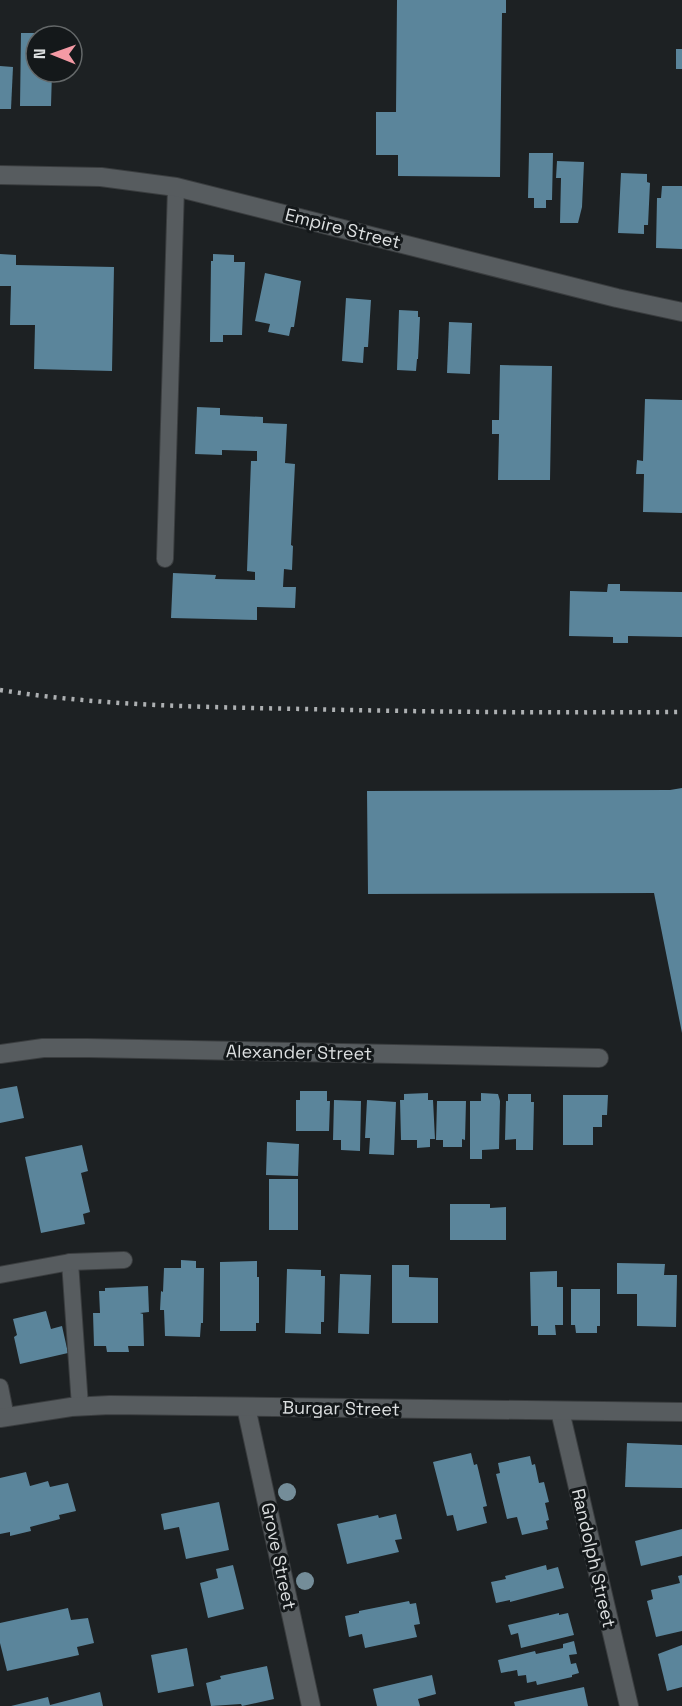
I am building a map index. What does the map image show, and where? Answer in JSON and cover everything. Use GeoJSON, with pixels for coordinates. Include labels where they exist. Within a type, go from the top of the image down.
{"type":"FeatureCollection","features":[{"type":"Feature","properties":{"kind":"street","name":"Empire Street"},"geometry":{"type":"LineString","coordinates":[[0,174],[101,177],[176,187],[617,298],[682,312]]}},
{"type":"Feature","properties":{"kind":"street","name":"Alexander Street"},"geometry":{"type":"LineString","coordinates":[[0,1054],[43,1048],[88,1048],[599,1058]]}},
{"type":"Feature","properties":{"kind":"street","name":"Burgar Street"},"geometry":{"type":"LineString","coordinates":[[3,1418],[80,1406],[682,1412]]}},
{"type":"Feature","properties":{"kind":"street","name":"Grove Street"},"geometry":{"type":"LineString","coordinates":[[246,1407],[311,1706]]}},
{"type":"Feature","properties":{"kind":"street","name":"Randolph Street"},"geometry":{"type":"LineString","coordinates":[[560,1411],[629,1706]]}},
{"type":"Feature","properties":{"kind":"lane"},"geometry":{"type":"LineString","coordinates":[[165,559],[176,187]]}},
{"type":"Feature","properties":{"kind":"lane"},"geometry":{"type":"LineString","coordinates":[[0,1275],[70,1262],[124,1260]]}},
{"type":"Feature","properties":{"kind":"lane"},"geometry":{"type":"LineString","coordinates":[[70,1262],[80,1406]]}},
{"type":"Feature","properties":{"kind":"lane"},"geometry":{"type":"LineString","coordinates":[[0,1387],[3,1418]]}},
{"type":"Feature","properties":{"kind":"building"},"geometry":{"type":"Polygon","coordinates":[[[397,0],[506,0],[506,13],[502,13],[500,177],[398,176],[398,155],[376,155],[376,112],[396,112],[397,0]]]}},
{"type":"Feature","properties":{"kind":"building"},"geometry":{"type":"Polygon","coordinates":[[[21,33],[24,33],[24,84],[52,84],[51,106],[20,106],[21,33]]]}},
{"type":"Feature","properties":{"kind":"building"},"geometry":{"type":"Polygon","coordinates":[[[676,49],[682,49],[682,69],[676,69],[676,49]]]}},
{"type":"Feature","properties":{"kind":"building"},"geometry":{"type":"Polygon","coordinates":[[[0,66],[13,67],[11,109],[0,109],[0,66]]]}},
{"type":"Feature","properties":{"kind":"building"},"geometry":{"type":"Polygon","coordinates":[[[529,153],[553,153],[552,200],[546,200],[546,208],[534,208],[534,198],[528,198],[529,153]]]}},
{"type":"Feature","properties":{"kind":"building"},"geometry":{"type":"Polygon","coordinates":[[[557,161],[584,162],[582,207],[578,223],[560,223],[561,178],[556,178],[557,161]]]}},
{"type":"Feature","properties":{"kind":"building"},"geometry":{"type":"Polygon","coordinates":[[[621,173],[647,174],[647,182],[650,183],[648,225],[644,225],[644,234],[618,233],[621,173]]]}},
{"type":"Feature","properties":{"kind":"building"},"geometry":{"type":"Polygon","coordinates":[[[662,186],[682,186],[682,249],[656,248],[657,198],[661,198],[662,186]]]}},
{"type":"Feature","properties":{"kind":"building"},"geometry":{"type":"Polygon","coordinates":[[[0,254],[16,255],[16,265],[114,267],[112,371],[34,369],[35,325],[10,325],[11,286],[0,286],[0,254]]]}},
{"type":"Feature","properties":{"kind":"building"},"geometry":{"type":"Polygon","coordinates":[[[213,254],[234,255],[234,262],[245,262],[242,335],[223,335],[223,342],[210,342],[213,254]]]}},
{"type":"Feature","properties":{"kind":"building"},"geometry":{"type":"Polygon","coordinates":[[[265,273],[301,281],[294,327],[291,327],[289,336],[268,332],[270,324],[255,321],[265,273]]]}},
{"type":"Feature","properties":{"kind":"building"},"geometry":{"type":"Polygon","coordinates":[[[346,298],[371,300],[368,347],[364,347],[363,363],[342,361],[346,298]]]}},
{"type":"Feature","properties":{"kind":"building"},"geometry":{"type":"Polygon","coordinates":[[[399,310],[418,311],[418,317],[420,317],[416,371],[397,370],[399,310]]]}},
{"type":"Feature","properties":{"kind":"building"},"geometry":{"type":"Polygon","coordinates":[[[449,322],[472,323],[470,374],[447,373],[449,322]]]}},
{"type":"Feature","properties":{"kind":"building"},"geometry":{"type":"Polygon","coordinates":[[[500,365],[552,366],[550,480],[498,480],[499,434],[492,434],[492,420],[499,420],[500,365]]]}},
{"type":"Feature","properties":{"kind":"building"},"geometry":{"type":"Polygon","coordinates":[[[645,399],[682,400],[682,513],[643,512],[644,474],[636,474],[637,460],[643,461],[645,399]]]}},
{"type":"Feature","properties":{"kind":"building"},"geometry":{"type":"Polygon","coordinates":[[[197,407],[220,408],[220,415],[263,417],[263,423],[287,424],[285,463],[295,464],[291,545],[293,546],[292,570],[284,569],[283,587],[296,587],[295,608],[257,607],[257,620],[171,618],[173,573],[216,575],[215,579],[255,580],[255,572],[247,571],[251,461],[257,461],[257,451],[222,450],[222,455],[195,454],[197,407]]]}},
{"type":"Feature","properties":{"kind":"building"},"geometry":{"type":"Polygon","coordinates":[[[608,584],[620,584],[620,591],[682,592],[682,637],[628,636],[628,643],[613,643],[613,637],[569,636],[570,591],[607,592],[608,584]]]}},
{"type":"Feature","properties":{"kind":"building"},"geometry":{"type":"Polygon","coordinates":[[[682,788],[682,1033],[654,893],[368,894],[367,791],[670,790],[682,788]]]}},
{"type":"Feature","properties":{"kind":"building"},"geometry":{"type":"Polygon","coordinates":[[[17,1086],[24,1118],[0,1123],[0,1089],[17,1086]]]}},
{"type":"Feature","properties":{"kind":"building"},"geometry":{"type":"Polygon","coordinates":[[[300,1091],[327,1091],[327,1101],[330,1101],[329,1131],[296,1131],[296,1100],[300,1100],[300,1091]]]}},
{"type":"Feature","properties":{"kind":"building"},"geometry":{"type":"Polygon","coordinates":[[[428,1093],[428,1100],[433,1100],[435,1139],[430,1139],[430,1147],[417,1148],[417,1140],[401,1140],[400,1100],[404,1100],[404,1094],[428,1093]]]}},
{"type":"Feature","properties":{"kind":"building"},"geometry":{"type":"Polygon","coordinates":[[[481,1093],[498,1094],[500,1101],[499,1149],[482,1150],[482,1159],[470,1159],[470,1101],[481,1101],[481,1093]]]}},
{"type":"Feature","properties":{"kind":"building"},"geometry":{"type":"Polygon","coordinates":[[[508,1094],[531,1094],[531,1102],[534,1102],[533,1150],[516,1150],[516,1139],[505,1140],[508,1094]]]}},
{"type":"Feature","properties":{"kind":"building"},"geometry":{"type":"Polygon","coordinates":[[[563,1095],[608,1095],[607,1115],[602,1115],[602,1127],[593,1127],[593,1145],[563,1145],[563,1095]]]}},
{"type":"Feature","properties":{"kind":"building"},"geometry":{"type":"Polygon","coordinates":[[[334,1100],[361,1101],[360,1151],[341,1150],[341,1140],[333,1140],[334,1100]]]}},
{"type":"Feature","properties":{"kind":"building"},"geometry":{"type":"Polygon","coordinates":[[[367,1100],[396,1102],[394,1155],[369,1154],[370,1138],[365,1138],[367,1100]]]}},
{"type":"Feature","properties":{"kind":"building"},"geometry":{"type":"Polygon","coordinates":[[[437,1101],[466,1101],[465,1140],[462,1139],[462,1147],[443,1147],[443,1140],[436,1140],[437,1101]]]}},
{"type":"Feature","properties":{"kind":"building"},"geometry":{"type":"Polygon","coordinates":[[[267,1142],[299,1144],[298,1176],[266,1175],[267,1142]]]}},
{"type":"Feature","properties":{"kind":"building"},"geometry":{"type":"Polygon","coordinates":[[[82,1145],[88,1171],[81,1173],[90,1212],[83,1214],[85,1224],[41,1233],[25,1157],[82,1145]]]}},
{"type":"Feature","properties":{"kind":"building"},"geometry":{"type":"Polygon","coordinates":[[[269,1179],[298,1179],[298,1230],[269,1230],[269,1179]]]}},
{"type":"Feature","properties":{"kind":"building"},"geometry":{"type":"Polygon","coordinates":[[[450,1204],[490,1204],[490,1208],[506,1207],[506,1240],[450,1240],[450,1204]]]}},
{"type":"Feature","properties":{"kind":"building"},"geometry":{"type":"Polygon","coordinates":[[[181,1260],[196,1261],[196,1268],[204,1268],[203,1323],[201,1323],[200,1337],[165,1336],[164,1310],[160,1310],[164,1268],[181,1268],[181,1260]]]}},
{"type":"Feature","properties":{"kind":"building"},"geometry":{"type":"Polygon","coordinates":[[[257,1261],[259,1323],[256,1323],[256,1331],[220,1331],[220,1262],[257,1261]]]}},
{"type":"Feature","properties":{"kind":"building"},"geometry":{"type":"Polygon","coordinates":[[[617,1263],[665,1264],[664,1275],[677,1275],[676,1327],[637,1326],[637,1294],[617,1294],[617,1263]]]}},
{"type":"Feature","properties":{"kind":"building"},"geometry":{"type":"Polygon","coordinates":[[[392,1265],[409,1265],[409,1277],[438,1278],[438,1323],[392,1323],[392,1265]]]}},
{"type":"Feature","properties":{"kind":"building"},"geometry":{"type":"Polygon","coordinates":[[[287,1269],[321,1270],[321,1276],[325,1276],[324,1322],[321,1322],[321,1334],[285,1333],[287,1269]]]}},
{"type":"Feature","properties":{"kind":"building"},"geometry":{"type":"Polygon","coordinates":[[[557,1271],[557,1287],[563,1287],[563,1325],[555,1325],[556,1335],[538,1335],[538,1326],[531,1326],[530,1272],[557,1271]]]}},
{"type":"Feature","properties":{"kind":"building"},"geometry":{"type":"Polygon","coordinates":[[[340,1274],[371,1275],[369,1334],[338,1333],[340,1274]]]}},
{"type":"Feature","properties":{"kind":"building"},"geometry":{"type":"Polygon","coordinates":[[[148,1286],[149,1312],[140,1313],[143,1314],[144,1346],[128,1346],[129,1352],[107,1352],[106,1346],[94,1346],[93,1313],[100,1313],[99,1291],[105,1291],[105,1288],[148,1286]]]}},
{"type":"Feature","properties":{"kind":"building"},"geometry":{"type":"Polygon","coordinates":[[[571,1289],[600,1289],[600,1326],[597,1326],[597,1333],[576,1333],[575,1325],[571,1325],[571,1289]]]}},
{"type":"Feature","properties":{"kind":"building"},"geometry":{"type":"Polygon","coordinates":[[[46,1311],[51,1329],[62,1326],[68,1353],[20,1364],[13,1319],[46,1311]]]}},
{"type":"Feature","properties":{"kind":"building"},"geometry":{"type":"Polygon","coordinates":[[[627,1443],[682,1445],[682,1488],[625,1487],[627,1443]]]}},
{"type":"Feature","properties":{"kind":"building"},"geometry":{"type":"Polygon","coordinates":[[[471,1453],[474,1465],[477,1464],[487,1506],[483,1507],[487,1523],[457,1531],[453,1515],[447,1516],[433,1462],[471,1453]]]}},
{"type":"Feature","properties":{"kind":"building"},"geometry":{"type":"Polygon","coordinates":[[[530,1456],[532,1465],[535,1464],[539,1483],[544,1482],[549,1502],[545,1503],[549,1520],[546,1521],[548,1529],[522,1535],[517,1517],[507,1519],[496,1474],[500,1473],[498,1463],[530,1456]]]}},
{"type":"Feature","properties":{"kind":"building"},"geometry":{"type":"Polygon","coordinates":[[[26,1472],[30,1486],[48,1481],[50,1487],[68,1483],[76,1511],[59,1515],[60,1519],[30,1527],[31,1531],[10,1536],[10,1532],[0,1534],[0,1478],[26,1472]]]}},
{"type":"Feature","properties":{"kind":"building"},"geometry":{"type":"Polygon","coordinates":[[[219,1502],[229,1550],[186,1559],[179,1527],[164,1530],[161,1514],[219,1502]]]}},
{"type":"Feature","properties":{"kind":"building"},"geometry":{"type":"Polygon","coordinates":[[[396,1514],[402,1539],[395,1540],[399,1552],[347,1564],[337,1524],[378,1515],[379,1518],[396,1514]]]}},
{"type":"Feature","properties":{"kind":"building"},"geometry":{"type":"Polygon","coordinates":[[[682,1529],[682,1556],[641,1566],[635,1541],[682,1529]]]}},
{"type":"Feature","properties":{"kind":"building"},"geometry":{"type":"Polygon","coordinates":[[[233,1565],[244,1609],[208,1618],[200,1583],[218,1578],[216,1569],[233,1565]]]}},
{"type":"Feature","properties":{"kind":"building"},"geometry":{"type":"Polygon","coordinates":[[[546,1565],[547,1570],[558,1567],[564,1588],[510,1602],[510,1600],[496,1603],[491,1582],[546,1565]]]}},
{"type":"Feature","properties":{"kind":"building"},"geometry":{"type":"Polygon","coordinates":[[[682,1575],[682,1631],[656,1637],[647,1601],[653,1599],[651,1590],[680,1583],[678,1576],[682,1575]]]}},
{"type":"Feature","properties":{"kind":"building"},"geometry":{"type":"Polygon","coordinates":[[[409,1601],[410,1604],[416,1603],[420,1624],[414,1625],[417,1637],[365,1648],[362,1634],[349,1637],[345,1616],[409,1601]]]}},
{"type":"Feature","properties":{"kind":"building"},"geometry":{"type":"Polygon","coordinates":[[[68,1608],[71,1620],[88,1618],[94,1643],[77,1647],[79,1655],[7,1671],[0,1643],[0,1623],[68,1608]]]}},
{"type":"Feature","properties":{"kind":"building"},"geometry":{"type":"Polygon","coordinates":[[[559,1613],[559,1615],[568,1613],[574,1635],[521,1648],[518,1633],[511,1635],[508,1625],[559,1613]]]}},
{"type":"Feature","properties":{"kind":"building"},"geometry":{"type":"Polygon","coordinates":[[[574,1641],[577,1654],[569,1655],[571,1664],[576,1663],[579,1673],[572,1677],[537,1685],[536,1681],[527,1683],[526,1675],[518,1676],[517,1670],[501,1673],[498,1660],[535,1651],[536,1654],[563,1648],[563,1644],[574,1641]]]}},
{"type":"Feature","properties":{"kind":"building"},"geometry":{"type":"Polygon","coordinates":[[[682,1645],[682,1687],[667,1691],[658,1654],[682,1645]]]}},
{"type":"Feature","properties":{"kind":"building"},"geometry":{"type":"Polygon","coordinates":[[[187,1648],[194,1686],[158,1693],[151,1655],[187,1648]]]}},
{"type":"Feature","properties":{"kind":"building"},"geometry":{"type":"Polygon","coordinates":[[[267,1666],[274,1699],[242,1706],[241,1704],[211,1706],[206,1683],[221,1679],[220,1676],[267,1666]]]}},
{"type":"Feature","properties":{"kind":"building"},"geometry":{"type":"Polygon","coordinates":[[[432,1675],[436,1694],[418,1699],[420,1706],[377,1706],[373,1689],[432,1675]]]}},
{"type":"Feature","properties":{"kind":"building"},"geometry":{"type":"Polygon","coordinates":[[[584,1687],[588,1706],[515,1706],[514,1702],[584,1687]]]}},
{"type":"Feature","properties":{"kind":"building"},"geometry":{"type":"Polygon","coordinates":[[[100,1692],[103,1706],[11,1706],[48,1697],[50,1705],[100,1692]]]}},
{"type":"Feature","properties":{"kind":"railway"},"geometry":{"type":"LineString","coordinates":[[0,690],[114,703],[190,706],[446,712],[682,712]]}}]}
